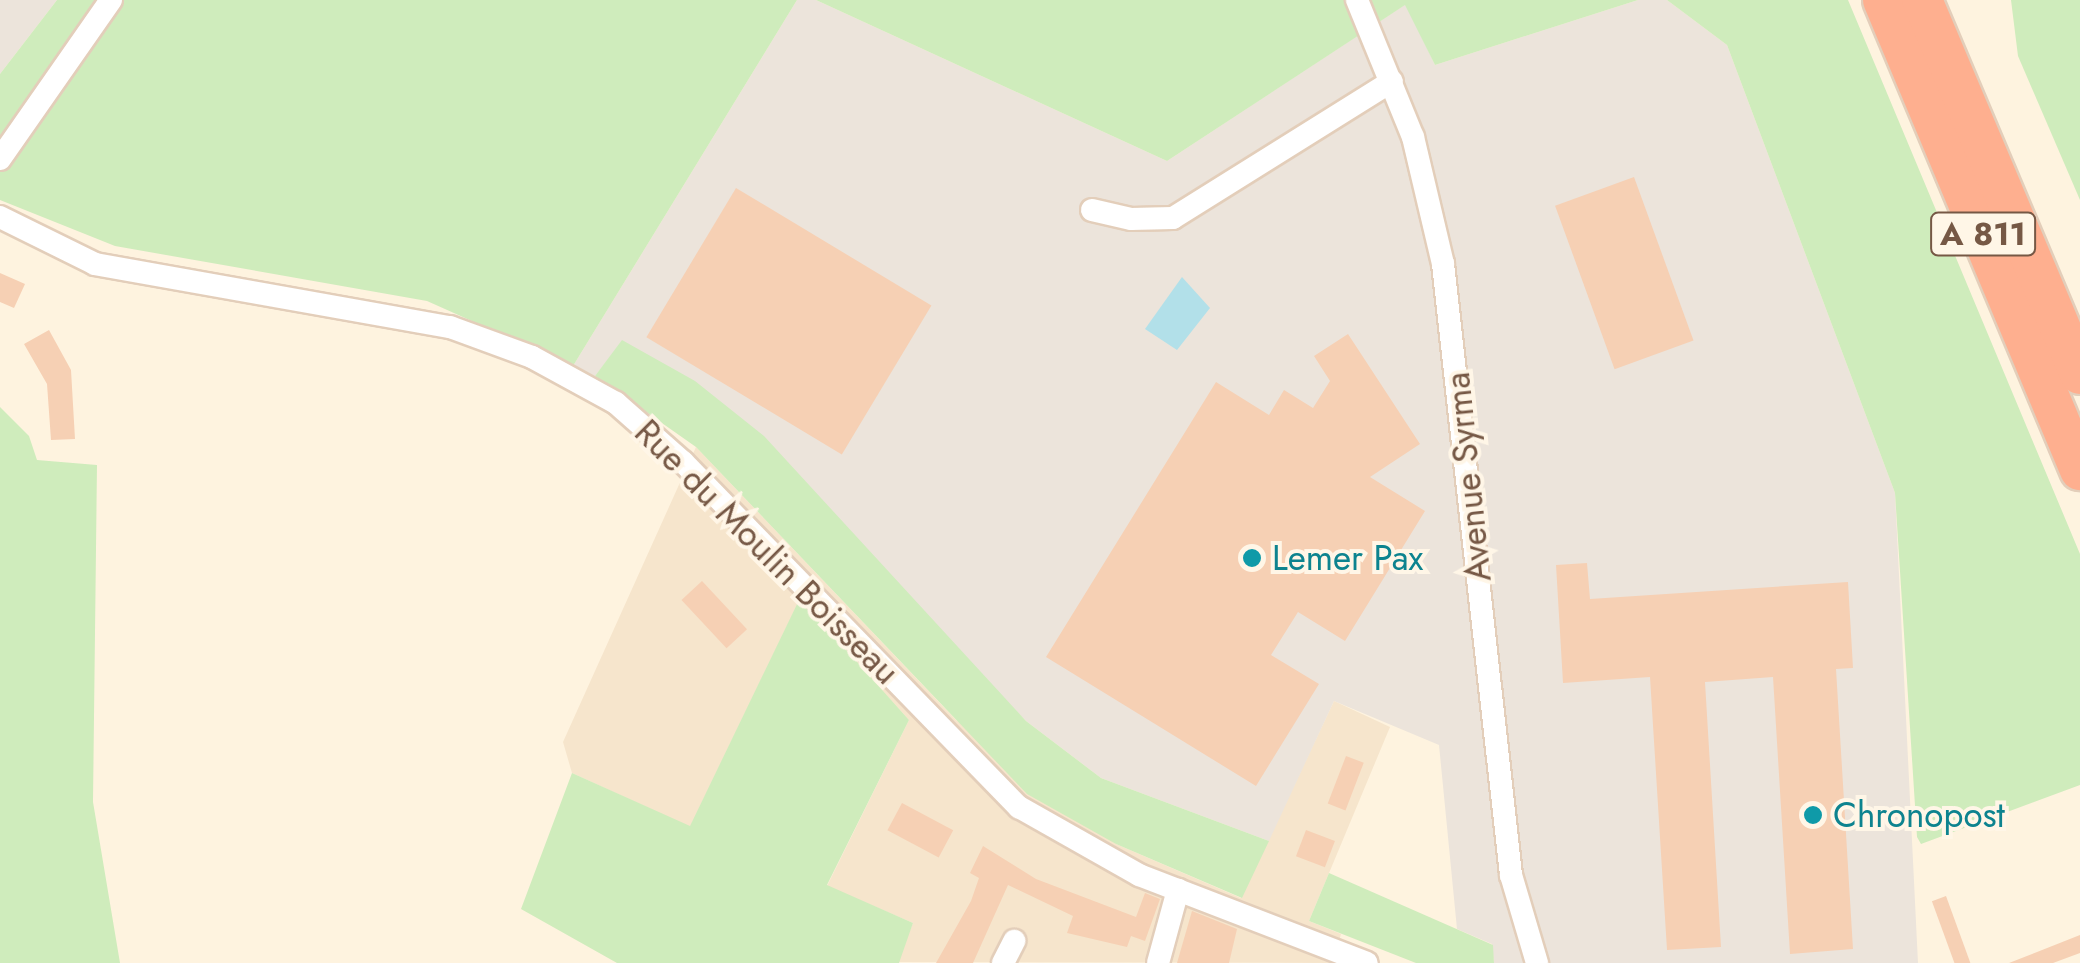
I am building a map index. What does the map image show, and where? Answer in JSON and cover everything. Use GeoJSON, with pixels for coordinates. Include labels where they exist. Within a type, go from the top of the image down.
{"type":"FeatureCollection","features":[{"type":"Feature","properties":{"kind":"highway","name":"A 811"},"geometry":{"type":"LineString","coordinates":[[1882,0],[2080,470]]}},
{"type":"Feature","properties":{"kind":"highway","name":"A 811"},"geometry":{"type":"LineString","coordinates":[[1922,0],[2080,374]]}},
{"type":"Feature","properties":{"kind":"street"},"geometry":{"type":"LineString","coordinates":[[0,159],[111,0]]}},
{"type":"Feature","properties":{"kind":"street","name":"Avenue Syrma"},"geometry":{"type":"LineString","coordinates":[[1357,0],[1413,138],[1443,264],[1511,875],[1537,963]]}},
{"type":"Feature","properties":{"kind":"street"},"geometry":{"type":"LineString","coordinates":[[1092,210],[1131,220],[1173,218],[1392,82]]}},
{"type":"Feature","properties":{"kind":"street","name":"Rue du Moulin Boisseau"},"geometry":{"type":"LineString","coordinates":[[0,217],[95,264],[450,327],[532,357],[616,404],[683,462],[1019,808],[1074,844],[1178,890],[1367,963]]}},
{"type":"Feature","properties":{"kind":"street"},"geometry":{"type":"LineString","coordinates":[[1158,963],[1178,890]]}},
{"type":"Feature","properties":{"kind":"street"},"geometry":{"type":"LineString","coordinates":[[1003,963],[1014,941]]}},
{"type":"Feature","properties":{"kind":"shaded area"},"geometry":{"type":"Polygon","coordinates":[[[0,0],[57,0],[0,74],[0,0]]]}},
{"type":"Feature","properties":{"kind":"shaded area"},"geometry":{"type":"Polygon","coordinates":[[[797,0],[816,0],[1167,161],[1406,4],[1435,65],[1638,0],[1667,0],[1727,45],[1895,493],[1918,963],[1494,963],[1492,944],[1457,929],[1439,745],[1334,701],[1269,841],[1101,778],[1026,721],[894,583],[623,341],[595,376],[573,366],[797,0]]]}},
{"type":"Feature","properties":{"kind":"shaded area"},"geometry":{"type":"Polygon","coordinates":[[[696,447],[956,720],[1116,844],[1241,898],[1334,701],[1390,727],[1309,921],[1341,934],[1333,963],[897,962],[913,923],[827,886],[909,720],[800,599],[690,827],[572,773],[563,742],[696,447]]]}},
{"type":"Feature","properties":{"kind":"green space"},"geometry":{"type":"Polygon","coordinates":[[[57,0],[797,0],[573,366],[427,301],[115,246],[0,200],[0,74],[57,0]]]}},
{"type":"Feature","properties":{"kind":"green space"},"geometry":{"type":"Polygon","coordinates":[[[816,0],[1638,0],[1435,65],[1405,5],[1167,161],[816,0]]]}},
{"type":"Feature","properties":{"kind":"green space"},"geometry":{"type":"Polygon","coordinates":[[[1667,0],[1848,0],[2080,554],[2080,785],[1921,844],[1917,837],[1895,493],[1727,45],[1667,0]]]}},
{"type":"Feature","properties":{"kind":"green space"},"geometry":{"type":"Polygon","coordinates":[[[2011,0],[2080,0],[2080,200],[2018,56],[2011,0]]]}},
{"type":"Feature","properties":{"kind":"green space"},"geometry":{"type":"Polygon","coordinates":[[[622,340],[695,381],[764,436],[1026,721],[1101,778],[1269,841],[1242,898],[1116,844],[1027,794],[696,447],[595,376],[622,340]]]}},
{"type":"Feature","properties":{"kind":"green space"},"geometry":{"type":"Polygon","coordinates":[[[0,407],[29,436],[37,460],[97,465],[93,802],[120,963],[0,963],[0,407]]]}},
{"type":"Feature","properties":{"kind":"green space"},"geometry":{"type":"Polygon","coordinates":[[[800,598],[909,720],[827,885],[913,923],[899,963],[617,963],[521,909],[572,773],[690,826],[800,598]]]}},
{"type":"Feature","properties":{"kind":"green space"},"geometry":{"type":"Polygon","coordinates":[[[1329,873],[1493,945],[1494,963],[1416,963],[1309,921],[1329,873]]]}},
{"type":"Feature","properties":{"kind":"water"},"geometry":{"type":"Polygon","coordinates":[[[1182,277],[1210,308],[1177,350],[1145,329],[1182,277]]]}},
{"type":"Feature","properties":{"kind":"building"},"geometry":{"type":"Polygon","coordinates":[[[1634,177],[1694,341],[1615,369],[1555,206],[1634,177]]]}},
{"type":"Feature","properties":{"kind":"building"},"geometry":{"type":"Polygon","coordinates":[[[736,188],[931,305],[842,455],[646,337],[736,188]]]}},
{"type":"Feature","properties":{"kind":"building"},"geometry":{"type":"Polygon","coordinates":[[[0,273],[25,284],[14,308],[0,302],[0,273]]]}},
{"type":"Feature","properties":{"kind":"building"},"geometry":{"type":"Polygon","coordinates":[[[49,330],[71,370],[75,439],[51,440],[47,384],[24,344],[49,330]]]}},
{"type":"Feature","properties":{"kind":"building","name":"Lemer Pax"},"geometry":{"type":"Polygon","coordinates":[[[1348,334],[1420,444],[1370,477],[1425,511],[1345,641],[1298,612],[1271,655],[1319,684],[1256,786],[1046,657],[1216,382],[1269,415],[1284,390],[1313,408],[1330,381],[1314,356],[1348,334]]]}},
{"type":"Feature","properties":{"kind":"building","name":"Chronopost"},"geometry":{"type":"Polygon","coordinates":[[[1587,563],[1590,599],[1848,582],[1853,668],[1836,669],[1853,949],[1790,954],[1773,677],[1705,682],[1721,947],[1667,950],[1650,677],[1563,683],[1556,565],[1587,563]]]}},
{"type":"Feature","properties":{"kind":"building"},"geometry":{"type":"Polygon","coordinates":[[[702,581],[747,629],[727,648],[682,600],[702,581]]]}},
{"type":"Feature","properties":{"kind":"building"},"geometry":{"type":"Polygon","coordinates":[[[1346,756],[1364,763],[1345,810],[1328,804],[1346,756]]]}},
{"type":"Feature","properties":{"kind":"building"},"geometry":{"type":"Polygon","coordinates":[[[902,803],[953,830],[939,858],[887,830],[902,803]]]}},
{"type":"Feature","properties":{"kind":"building"},"geometry":{"type":"Polygon","coordinates":[[[1306,830],[1335,841],[1325,867],[1296,856],[1306,830]]]}},
{"type":"Feature","properties":{"kind":"building"},"geometry":{"type":"Polygon","coordinates":[[[983,846],[1036,879],[1136,917],[1145,893],[1160,899],[1145,941],[1131,936],[1127,947],[1067,933],[1073,916],[1008,885],[973,963],[936,963],[971,901],[979,878],[970,873],[983,846]]]}},
{"type":"Feature","properties":{"kind":"building"},"geometry":{"type":"Polygon","coordinates":[[[1946,896],[1970,963],[1954,963],[1932,901],[1946,896]]]}},
{"type":"Feature","properties":{"kind":"building"},"geometry":{"type":"Polygon","coordinates":[[[1192,911],[1237,929],[1229,963],[1177,963],[1192,911]]]}},
{"type":"Feature","properties":{"kind":"building"},"geometry":{"type":"Polygon","coordinates":[[[2080,935],[2080,953],[2053,963],[2009,963],[2080,935]]]}},
{"type":"Feature","properties":{"kind":"place","name":"Lemer Pax"},"geometry":{"type":"Point","coordinates":[1252,558]}},
{"type":"Feature","properties":{"kind":"place","name":"Chronopost"},"geometry":{"type":"Point","coordinates":[1813,815]}}]}
